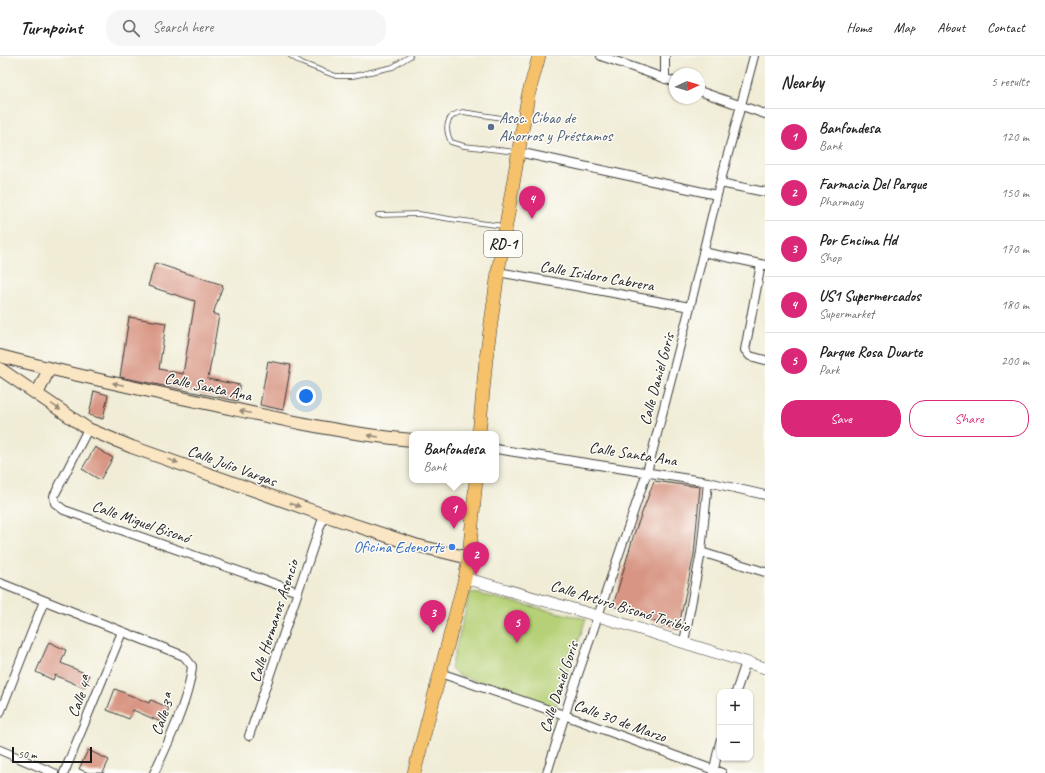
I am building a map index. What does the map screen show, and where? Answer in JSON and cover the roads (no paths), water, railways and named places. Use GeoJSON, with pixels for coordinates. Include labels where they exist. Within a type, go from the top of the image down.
{"type":"FeatureCollection","features":[{"type":"Feature","properties":{"kind":"main road","name":"RD-1"},"geometry":{"type":"LineString","coordinates":[[479,431],[486,359],[498,272],[528,96],[539,56]]}},
{"type":"Feature","properties":{"kind":"main road","name":"Calle Santa Ana"},"geometry":{"type":"LineString","coordinates":[[0,356],[49,369],[276,418],[383,437],[409,440]]}},
{"type":"Feature","properties":{"kind":"main road","name":"Calle Julio Vargas"},"geometry":{"type":"LineString","coordinates":[[0,369],[88,429],[324,515],[415,545],[469,558]]}},
{"type":"Feature","properties":{"kind":"main road"},"geometry":{"type":"LineString","coordinates":[[36,394],[49,369]]}},
{"type":"Feature","properties":{"kind":"main road"},"geometry":{"type":"LineString","coordinates":[[414,773],[465,578],[469,558],[476,483]]}},
{"type":"Feature","properties":{"kind":"street"},"geometry":{"type":"LineString","coordinates":[[601,56],[669,80]]}},
{"type":"Feature","properties":{"kind":"street"},"geometry":{"type":"LineString","coordinates":[[665,56],[665,79]]}},
{"type":"Feature","properties":{"kind":"street","name":"Calle Daniel Goris"},"geometry":{"type":"LineString","coordinates":[[547,773],[564,715],[647,472],[690,307],[720,183],[754,56]]}},
{"type":"Feature","properties":{"kind":"street"},"geometry":{"type":"LineString","coordinates":[[705,93],[765,114]]}},
{"type":"Feature","properties":{"kind":"street"},"geometry":{"type":"LineString","coordinates":[[518,152],[717,195]]}},
{"type":"Feature","properties":{"kind":"street"},"geometry":{"type":"LineString","coordinates":[[720,183],[765,192]]}},
{"type":"Feature","properties":{"kind":"street"},"geometry":{"type":"LineString","coordinates":[[703,252],[763,265],[745,350],[750,356],[765,360]]}},
{"type":"Feature","properties":{"kind":"street","name":"Calle Isidoro Cabrera"},"geometry":{"type":"LineString","coordinates":[[498,272],[690,307]]}},
{"type":"Feature","properties":{"kind":"street","name":"Calle Miguel Bisonó"},"geometry":{"type":"LineString","coordinates":[[88,429],[54,496],[55,503],[64,510],[298,592]]}},
{"type":"Feature","properties":{"kind":"street","name":"Calle Santa Ana"},"geometry":{"type":"LineString","coordinates":[[499,449],[708,482],[765,495]]}},
{"type":"Feature","properties":{"kind":"street"},"geometry":{"type":"LineString","coordinates":[[684,642],[701,552],[708,482]]}},
{"type":"Feature","properties":{"kind":"street","name":"Calle Hermanos Asencio"},"geometry":{"type":"LineString","coordinates":[[249,736],[324,515]]}},
{"type":"Feature","properties":{"kind":"street"},"geometry":{"type":"LineString","coordinates":[[701,552],[765,572]]}},
{"type":"Feature","properties":{"kind":"street","name":"Calle Arturo Bisonó Toribio"},"geometry":{"type":"LineString","coordinates":[[465,578],[598,616],[765,668]]}},
{"type":"Feature","properties":{"kind":"street"},"geometry":{"type":"LineString","coordinates":[[0,583],[122,632]]}},
{"type":"Feature","properties":{"kind":"street"},"geometry":{"type":"LineString","coordinates":[[0,713],[44,601]]}},
{"type":"Feature","properties":{"kind":"street","name":"Calle 3ª"},"geometry":{"type":"LineString","coordinates":[[122,632],[184,656],[192,666],[192,679],[154,773]]}},
{"type":"Feature","properties":{"kind":"street","name":"Calle 4ª"},"geometry":{"type":"LineString","coordinates":[[64,773],[122,632]]}},
{"type":"Feature","properties":{"kind":"street"},"geometry":{"type":"LineString","coordinates":[[737,689],[746,662]]}},
{"type":"Feature","properties":{"kind":"street","name":"Calle 30 de Marzo"},"geometry":{"type":"LineString","coordinates":[[440,672],[564,715],[722,773]]}},
{"type":"Feature","properties":{"kind":"street"},"geometry":{"type":"LineString","coordinates":[[0,750],[54,773]]}},
{"type":"Feature","properties":{"kind":"street"},"geometry":{"type":"LineString","coordinates":[[714,771],[717,756]]}},
{"type":"Feature","properties":{"kind":"lane"},"geometry":{"type":"LineString","coordinates":[[291,56],[302,63],[336,76],[353,76],[392,67],[410,56]]}},
{"type":"Feature","properties":{"kind":"lane"},"geometry":{"type":"LineString","coordinates":[[518,152],[464,146],[451,142],[448,136],[447,126],[450,117],[456,112],[524,121]]}},
{"type":"Feature","properties":{"kind":"lane"},"geometry":{"type":"LineString","coordinates":[[378,215],[419,214],[506,226]]}},
{"type":"Feature","properties":{"kind":"place","name":"Asoc. Cibao de Ahorros y Préstamos"},"geometry":{"type":"Point","coordinates":[491,127]}},
{"type":"Feature","properties":{"kind":"place","name":"US1 Supermercados"},"geometry":{"type":"Point","coordinates":[532,219]}},
{"type":"Feature","properties":{"kind":"place","name":"Banfondesa"},"geometry":{"type":"Point","coordinates":[454,529]}},
{"type":"Feature","properties":{"kind":"place","name":"Oficina Edenorte"},"geometry":{"type":"Point","coordinates":[452,547]}},
{"type":"Feature","properties":{"kind":"place","name":"Farmacia Del Parque"},"geometry":{"type":"Point","coordinates":[476,575]}},
{"type":"Feature","properties":{"kind":"place","name":"Por Encima Hd"},"geometry":{"type":"Point","coordinates":[433,633]}},
{"type":"Feature","properties":{"kind":"place","name":"Parque Rosa Duarte"},"geometry":{"type":"Point","coordinates":[517,643]}}]}
